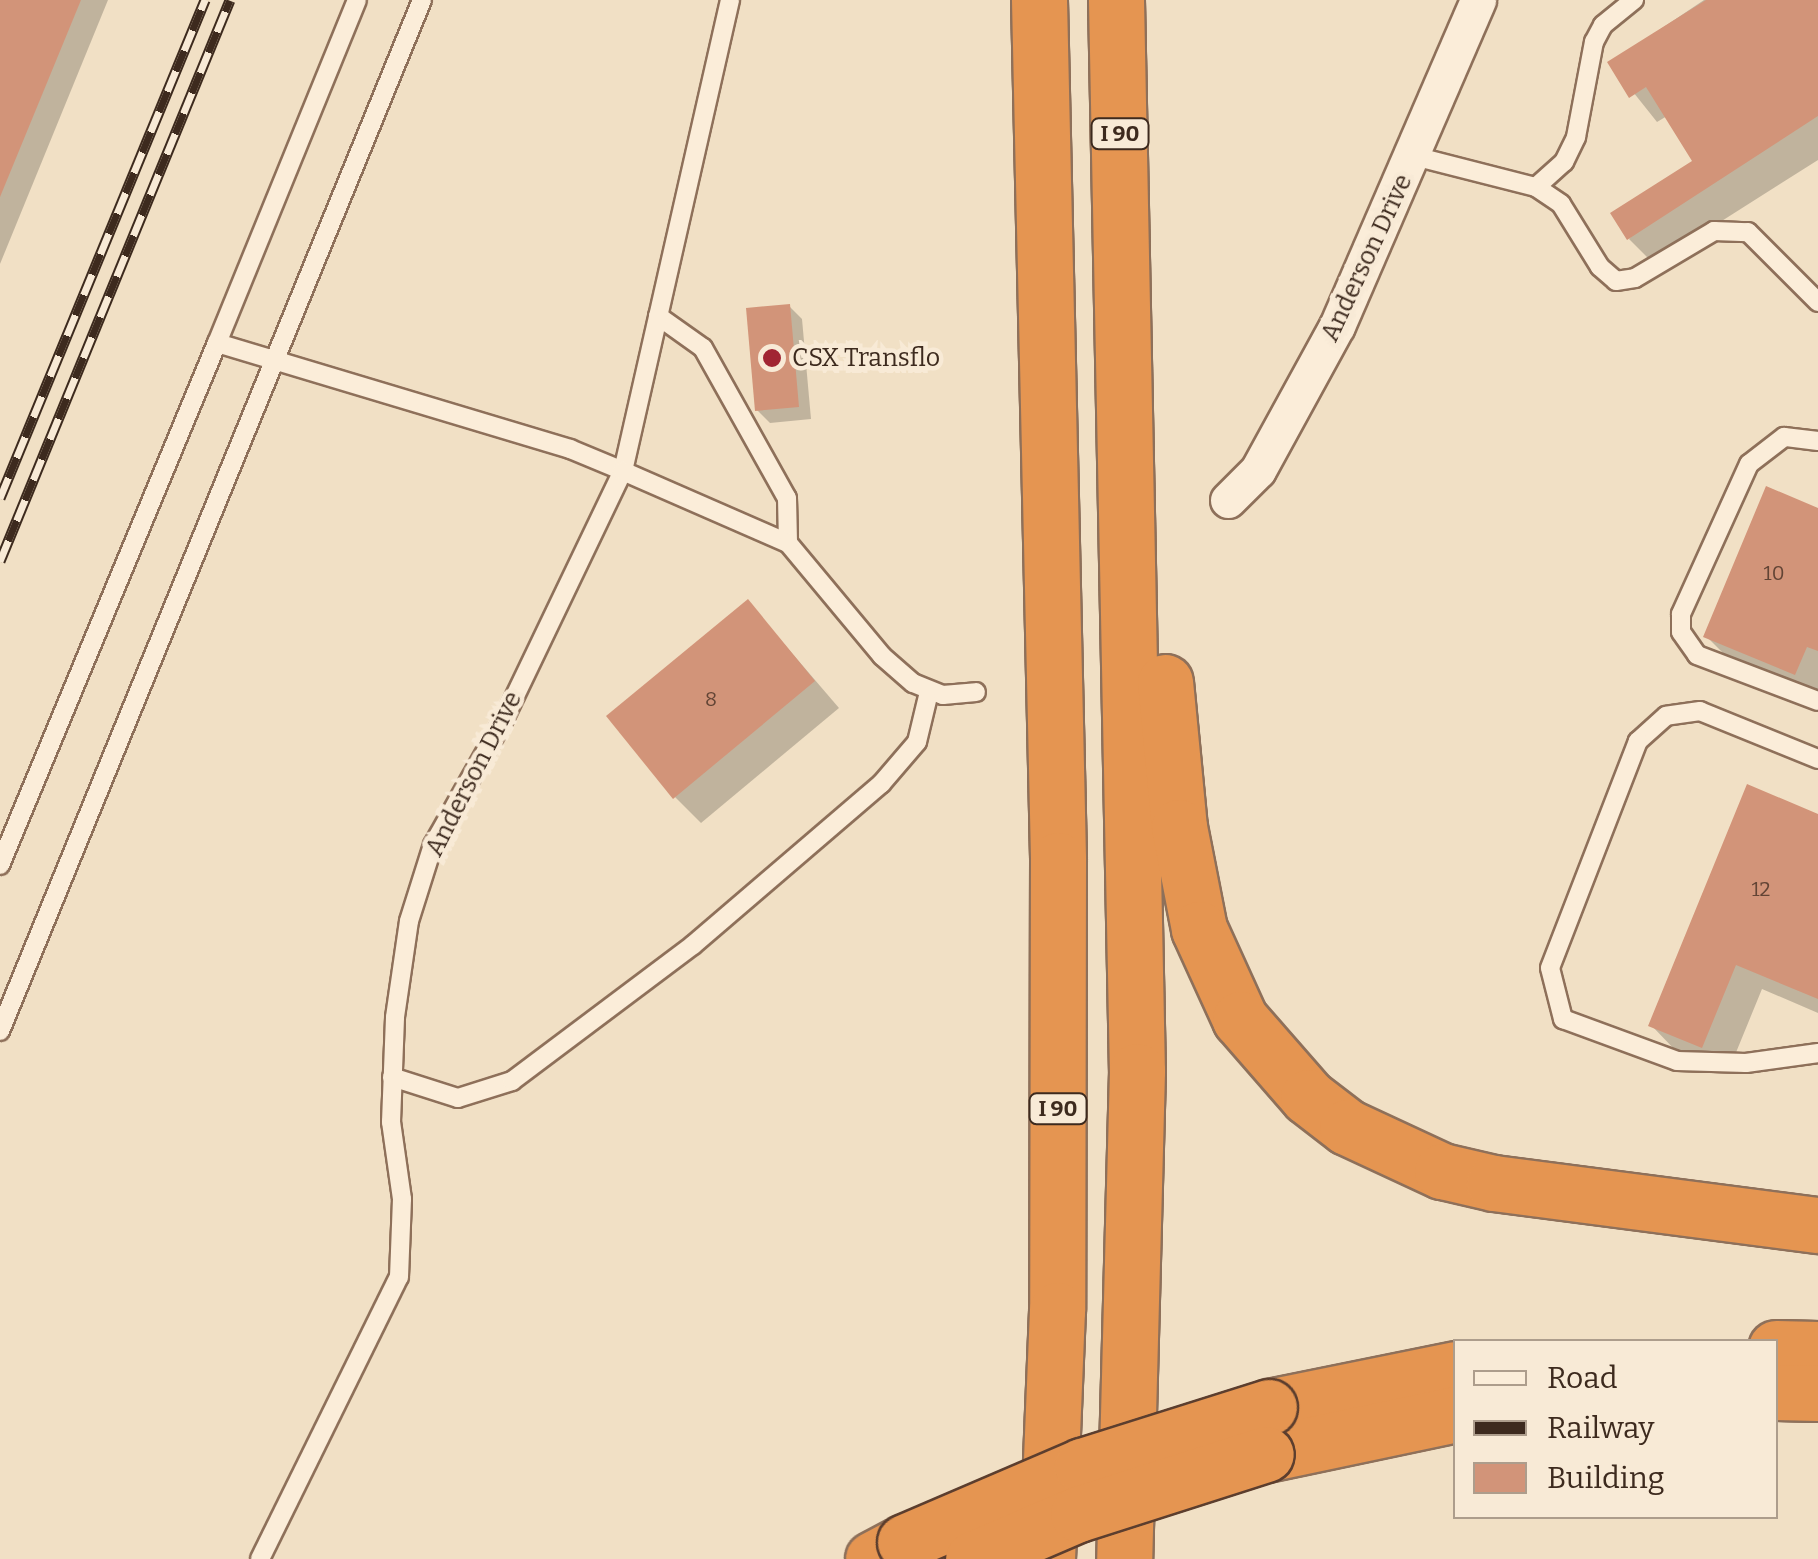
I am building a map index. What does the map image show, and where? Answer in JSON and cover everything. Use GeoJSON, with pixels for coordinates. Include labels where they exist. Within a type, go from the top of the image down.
{"type":"FeatureCollection","features":[{"type":"Feature","properties":{"kind":"highway","name":"I 90"},"geometry":{"type":"LineString","coordinates":[[1039,0],[1058,880],[1057,1310],[1047,1559]]}},
{"type":"Feature","properties":{"kind":"highway","name":"I 90"},"geometry":{"type":"LineString","coordinates":[[1116,0],[1137,1070],[1124,1559]]}},
{"type":"Feature","properties":{"kind":"highway"},"geometry":{"type":"LineString","coordinates":[[1124,268],[1179,827],[1199,929],[1240,1019],[1270,1060],[1334,1117],[1442,1171],[1494,1184],[1818,1225]]}},
{"type":"Feature","properties":{"kind":"highway"},"geometry":{"type":"LineString","coordinates":[[1778,1348],[1818,1349]]}},
{"type":"Feature","properties":{"kind":"highway"},"geometry":{"type":"LineString","coordinates":[[972,1559],[1268,1430],[1453,1370]]}},
{"type":"Feature","properties":{"kind":"highway"},"geometry":{"type":"LineString","coordinates":[[1778,1392],[1818,1393]]}},
{"type":"Feature","properties":{"kind":"highway"},"geometry":{"type":"LineString","coordinates":[[889,1550],[1082,1466],[1268,1430],[1453,1414]]}},
{"type":"Feature","properties":{"kind":"street","name":"Anderson Drive"},"geometry":{"type":"LineString","coordinates":[[1228,500],[1258,470],[1284,428],[1414,156],[1478,0]]}},
{"type":"Feature","properties":{"kind":"lane"},"geometry":{"type":"LineString","coordinates":[[0,866],[356,0]]}},
{"type":"Feature","properties":{"kind":"lane"},"geometry":{"type":"LineString","coordinates":[[0,1030],[422,0]]}},
{"type":"Feature","properties":{"kind":"lane","name":"Anderson Drive"},"geometry":{"type":"LineString","coordinates":[[260,1559],[399,1276],[402,1199],[391,1122],[392,1077],[409,921],[433,845],[504,719],[623,471],[730,0]]}},
{"type":"Feature","properties":{"kind":"lane"},"geometry":{"type":"LineString","coordinates":[[1536,187],[1564,162],[1576,136],[1594,42],[1603,25],[1634,0]]}},
{"type":"Feature","properties":{"kind":"lane"},"geometry":{"type":"LineString","coordinates":[[1414,156],[1536,187],[1561,204],[1600,267],[1616,280],[1635,278],[1714,231],[1748,232],[1818,302]]}},
{"type":"Feature","properties":{"kind":"lane"},"geometry":{"type":"LineString","coordinates":[[658,316],[703,348],[788,498],[788,543]]}},
{"type":"Feature","properties":{"kind":"lane"},"geometry":{"type":"LineString","coordinates":[[217,343],[623,471],[788,543],[882,656],[929,692],[976,692]]}},
{"type":"Feature","properties":{"kind":"lane"},"geometry":{"type":"LineString","coordinates":[[1818,441],[1784,437],[1749,464],[1681,614],[1680,632],[1697,656],[1818,700]]}},
{"type":"Feature","properties":{"kind":"lane"},"geometry":{"type":"LineString","coordinates":[[392,1077],[458,1098],[512,1081],[693,945],[881,784],[916,742],[929,692]]}},
{"type":"Feature","properties":{"kind":"lane"},"geometry":{"type":"LineString","coordinates":[[1818,759],[1700,711],[1666,716],[1638,741],[1550,968],[1563,1019],[1677,1061],[1746,1063],[1818,1053]]}},
{"type":"Feature","properties":{"kind":"building"},"geometry":{"type":"Polygon","coordinates":[[[0,0],[81,0],[0,197],[0,0]]]}},
{"type":"Feature","properties":{"kind":"building"},"geometry":{"type":"Polygon","coordinates":[[[1706,0],[1818,0],[1818,116],[1627,240],[1610,213],[1692,161],[1646,87],[1629,98],[1607,62],[1706,0]]]}},
{"type":"Feature","properties":{"kind":"building","name":"CSX Transflo"},"geometry":{"type":"Polygon","coordinates":[[[790,304],[799,407],[755,411],[746,308],[790,304]]]}},
{"type":"Feature","properties":{"kind":"building"},"geometry":{"type":"Polygon","coordinates":[[[1766,486],[1818,508],[1818,651],[1807,647],[1795,675],[1703,637],[1766,486]]]}},
{"type":"Feature","properties":{"kind":"building"},"geometry":{"type":"Polygon","coordinates":[[[748,599],[815,681],[673,799],[606,716],[748,599]]]}},
{"type":"Feature","properties":{"kind":"building"},"geometry":{"type":"Polygon","coordinates":[[[1747,784],[1818,814],[1818,999],[1736,965],[1702,1048],[1648,1026],[1747,784]]]}},
{"type":"Feature","properties":{"kind":"railway"},"geometry":{"type":"LineString","coordinates":[[0,498],[205,0]]}},
{"type":"Feature","properties":{"kind":"railway"},"geometry":{"type":"LineString","coordinates":[[0,561],[230,0]]}},
{"type":"Feature","properties":{"kind":"place","name":"CSX Transflo"},"geometry":{"type":"Point","coordinates":[772,358]}}]}
